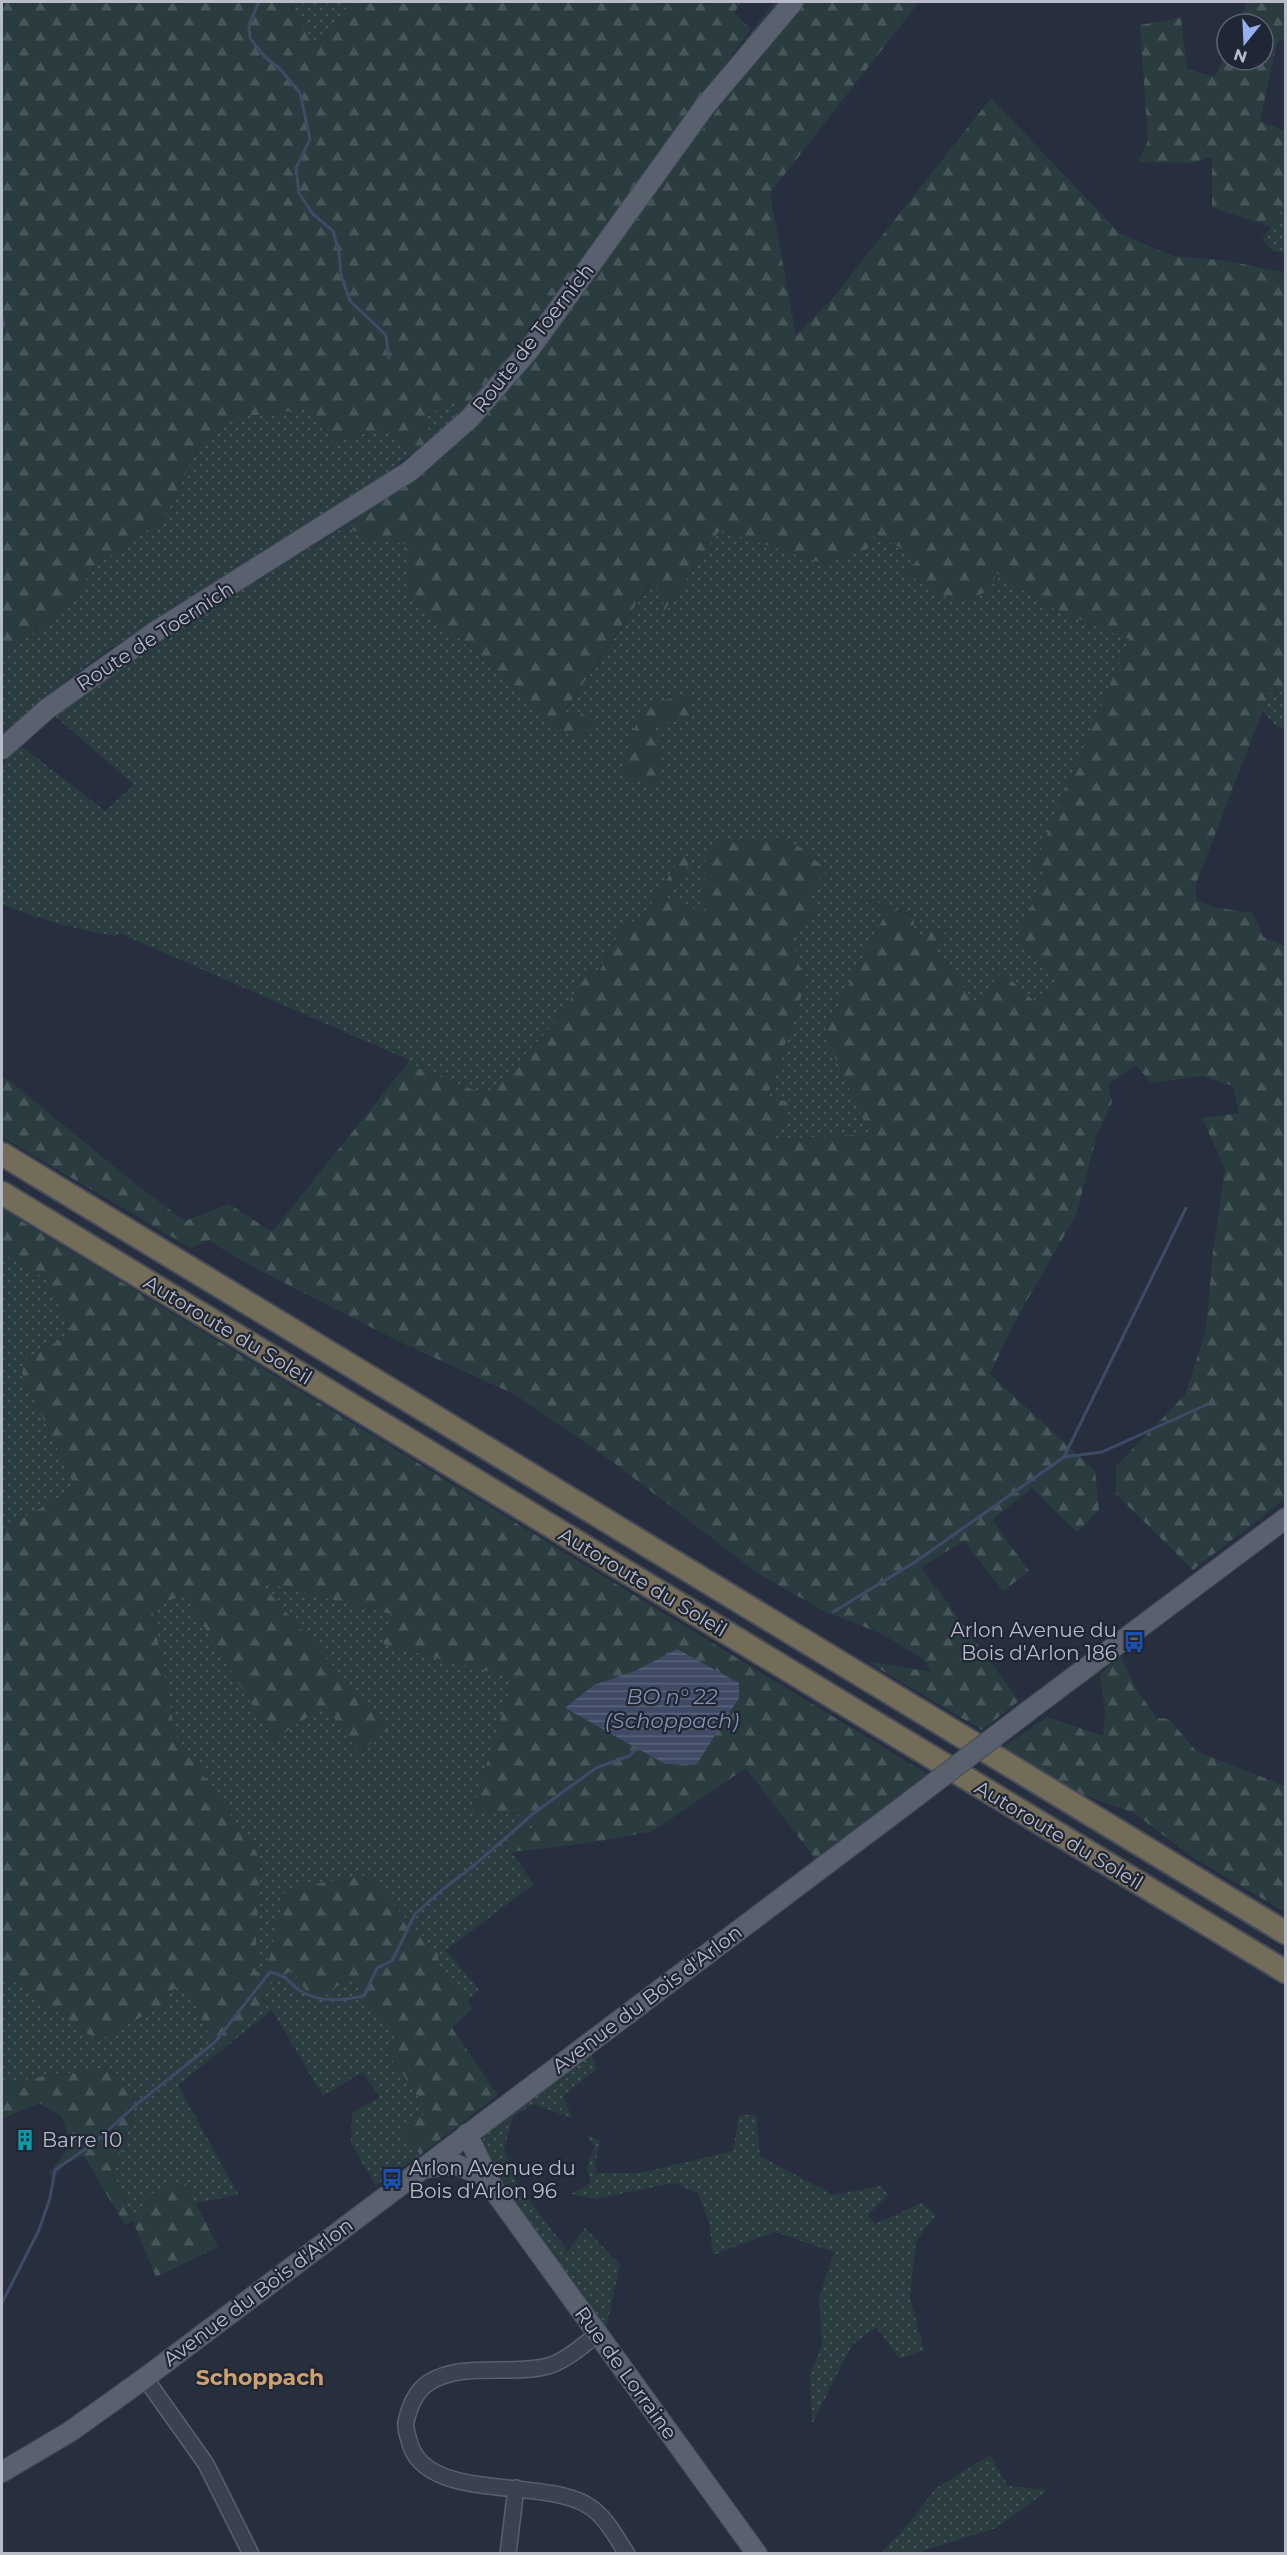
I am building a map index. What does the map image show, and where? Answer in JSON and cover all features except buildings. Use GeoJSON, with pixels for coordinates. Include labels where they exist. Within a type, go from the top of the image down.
{"type":"FeatureCollection","features":[{"type":"Feature","properties":{"kind":"highway","name":"Autoroute du Soleil"},"geometry":{"type":"LineString","coordinates":[[2,1154],[1286,1933]]}},
{"type":"Feature","properties":{"kind":"highway","name":"Autoroute du Soleil"},"geometry":{"type":"LineString","coordinates":[[2,1193],[1286,1972]]}},
{"type":"Feature","properties":{"kind":"main road","name":"Route de Toernich"},"geometry":{"type":"LineString","coordinates":[[2,748],[46,709],[155,632],[410,471],[470,418],[529,350],[705,106],[793,2]]}},
{"type":"Feature","properties":{"kind":"main road","name":"Avenue du Bois d'Arlon"},"geometry":{"type":"LineString","coordinates":[[2,2472],[71,2431],[145,2378],[1286,1518]]}},
{"type":"Feature","properties":{"kind":"main road","name":"Rue de Lorraine"},"geometry":{"type":"LineString","coordinates":[[463,2138],[476,2173]]}},
{"type":"Feature","properties":{"kind":"main road","name":"Rue de Lorraine"},"geometry":{"type":"LineString","coordinates":[[463,2138],[495,2192],[757,2553]]}},
{"type":"Feature","properties":{"kind":"main road","name":"Rue de Lorraine"},"geometry":{"type":"LineString","coordinates":[[423,2168],[455,2164],[476,2173],[495,2192]]}},
{"type":"Feature","properties":{"kind":"street"},"geometry":{"type":"LineString","coordinates":[[598,2334],[546,2366],[448,2374],[426,2384],[411,2403],[405,2426],[411,2449],[425,2468],[447,2479],[566,2496],[587,2505],[602,2518],[627,2553]]}},
{"type":"Feature","properties":{"kind":"street"},"geometry":{"type":"LineString","coordinates":[[145,2378],[206,2464],[251,2553]]}},
{"type":"Feature","properties":{"kind":"street"},"geometry":{"type":"LineString","coordinates":[[508,2553],[516,2488]]}},
{"type":"Feature","properties":{"kind":"green space"},"geometry":{"type":"Polygon","coordinates":[[[2,2],[289,2],[295,16],[317,45],[351,2],[741,2],[734,13],[751,29],[526,342],[463,416],[454,416],[460,409],[450,400],[422,420],[434,437],[410,455],[387,428],[333,442],[311,408],[225,419],[198,445],[172,504],[158,523],[98,564],[67,605],[12,650],[2,652],[2,2]]]}},
{"type":"Feature","properties":{"kind":"green space"},"geometry":{"type":"Polygon","coordinates":[[[291,2],[354,2],[316,45],[295,16],[291,2]]]}},
{"type":"Feature","properties":{"kind":"green space"},"geometry":{"type":"Polygon","coordinates":[[[774,2],[806,2],[746,71],[511,388],[469,434],[416,480],[410,455],[421,421],[450,400],[460,409],[454,415],[464,415],[774,2]]]}},
{"type":"Feature","properties":{"kind":"green space"},"geometry":{"type":"Polygon","coordinates":[[[806,2],[919,2],[770,193],[796,336],[832,299],[991,98],[1119,233],[1173,256],[1229,261],[1285,273],[1285,693],[1271,689],[1196,884],[1196,901],[1219,908],[1253,913],[1263,937],[1285,946],[1285,1499],[1193,1570],[1116,1494],[1116,1466],[1185,1395],[1206,1330],[1213,1252],[1225,1169],[1202,1118],[1239,1113],[1233,1086],[1201,1076],[1152,1083],[1135,1065],[1108,1085],[1112,1102],[1097,1135],[1076,1215],[1014,1323],[990,1374],[1095,1471],[1099,1510],[1077,1532],[1032,1488],[992,1520],[1029,1571],[1003,1591],[964,1541],[921,1567],[1019,1701],[982,1730],[866,1661],[931,1672],[923,1659],[882,1634],[824,1611],[756,1572],[613,1462],[516,1395],[402,1343],[251,1266],[209,1240],[191,1248],[2,1137],[2,1075],[138,1186],[185,1221],[229,1204],[272,1232],[407,1064],[487,1095],[554,1024],[589,972],[597,976],[627,919],[638,924],[682,856],[691,861],[666,899],[704,913],[705,856],[716,842],[786,837],[828,870],[807,893],[815,912],[791,936],[805,985],[766,1100],[794,1101],[773,1139],[870,1134],[824,1033],[884,917],[860,896],[914,917],[913,937],[947,927],[934,950],[975,1002],[1002,972],[1034,1001],[1060,977],[1017,940],[1045,873],[1033,868],[1129,639],[1056,610],[996,573],[991,590],[957,604],[906,573],[919,558],[875,534],[868,549],[825,564],[720,530],[664,611],[661,588],[651,582],[560,718],[580,712],[594,722],[579,736],[566,734],[409,594],[407,544],[372,540],[345,526],[438,462],[469,434],[511,388],[746,71],[806,2]]]}},
{"type":"Feature","properties":{"kind":"green space"},"geometry":{"type":"Polygon","coordinates":[[[1246,2],[1285,2],[1285,39],[1277,42],[1275,51],[1275,12],[1243,12],[1246,2]]]}},
{"type":"Feature","properties":{"kind":"green space"},"geometry":{"type":"Polygon","coordinates":[[[1181,18],[1187,69],[1215,77],[1217,72],[1271,72],[1260,121],[1285,131],[1285,206],[1271,227],[1212,207],[1212,157],[1191,163],[1138,162],[1148,141],[1140,25],[1181,18]]]}},
{"type":"Feature","properties":{"kind":"green space"},"geometry":{"type":"Polygon","coordinates":[[[1285,206],[1285,253],[1273,251],[1262,240],[1285,206]]]}},
{"type":"Feature","properties":{"kind":"green space"},"geometry":{"type":"Polygon","coordinates":[[[311,408],[333,442],[387,428],[410,455],[370,486],[110,649],[2,733],[2,652],[12,650],[67,605],[98,564],[158,523],[172,504],[198,445],[225,419],[311,408]]]}},
{"type":"Feature","properties":{"kind":"green space"},"geometry":{"type":"Polygon","coordinates":[[[345,526],[375,539],[408,543],[409,594],[566,734],[579,736],[560,719],[652,582],[661,588],[665,610],[720,530],[825,564],[874,534],[919,558],[907,574],[996,573],[1056,610],[1129,639],[1034,867],[1045,873],[1017,940],[1060,977],[1034,1001],[975,1002],[934,950],[947,928],[913,937],[914,916],[862,897],[884,917],[824,1033],[871,1135],[773,1139],[794,1101],[766,1101],[805,985],[791,936],[815,912],[705,856],[704,913],[666,899],[690,862],[682,856],[638,924],[627,919],[596,976],[589,972],[554,1024],[487,1095],[407,1064],[409,1060],[119,933],[115,936],[72,927],[29,915],[2,904],[2,764],[20,745],[105,811],[134,785],[47,709],[249,575],[254,583],[345,526]]]}},
{"type":"Feature","properties":{"kind":"green space"},"geometry":{"type":"Polygon","coordinates":[[[1271,688],[1285,693],[1285,730],[1275,725],[1263,711],[1271,688]]]}},
{"type":"Feature","properties":{"kind":"green space"},"geometry":{"type":"Polygon","coordinates":[[[692,691],[692,718],[655,726],[662,769],[655,786],[625,775],[625,758],[641,709],[692,691]]]}},
{"type":"Feature","properties":{"kind":"green space"},"geometry":{"type":"Polygon","coordinates":[[[2,1209],[927,1774],[816,1860],[746,1768],[653,1831],[588,1843],[511,1852],[504,1841],[533,1827],[527,1816],[473,1810],[513,1678],[383,1644],[391,1614],[260,1582],[388,1729],[359,1753],[325,1705],[274,1740],[184,1595],[152,1607],[175,1734],[260,1858],[255,1972],[266,1972],[286,1889],[366,1875],[438,1953],[439,1967],[473,2008],[452,2028],[498,2095],[420,2155],[403,2131],[428,2111],[386,2050],[398,2038],[349,1977],[315,2004],[292,1970],[259,1992],[268,2005],[215,2047],[185,1984],[168,1992],[171,2015],[157,2008],[98,2041],[2,1973],[2,1529],[76,1489],[22,1373],[25,1360],[72,1333],[46,1279],[2,1253],[2,1209]]]}},
{"type":"Feature","properties":{"kind":"green space"},"geometry":{"type":"Polygon","coordinates":[[[2,1253],[46,1279],[72,1333],[25,1360],[22,1373],[76,1489],[2,1529],[2,1253]]]}},
{"type":"Feature","properties":{"kind":"green space"},"geometry":{"type":"Polygon","coordinates":[[[258,1581],[392,1614],[384,1644],[514,1678],[473,1810],[527,1816],[533,1827],[504,1842],[534,1884],[446,1950],[479,1990],[467,2001],[439,1967],[286,1889],[266,1972],[255,1972],[260,1858],[175,1734],[152,1606],[185,1595],[274,1740],[258,1581]]]}},
{"type":"Feature","properties":{"kind":"green space"},"geometry":{"type":"Polygon","coordinates":[[[1120,1654],[1135,1687],[1157,1718],[1169,1719],[1196,1751],[1285,1786],[1285,1912],[1192,1857],[1134,1813],[1067,1789],[1003,1747],[1047,1717],[1103,1736],[1105,1710],[1100,1675],[1120,1654]]]}},
{"type":"Feature","properties":{"kind":"green space"},"geometry":{"type":"Polygon","coordinates":[[[292,1970],[349,1977],[398,2038],[386,2051],[428,2111],[403,2131],[420,2155],[376,2186],[351,2143],[352,2113],[380,2097],[362,2072],[323,2096],[272,2010],[178,2085],[238,2194],[196,2204],[184,2182],[133,2221],[113,2172],[137,2108],[115,2071],[53,2074],[2,2085],[2,1973],[98,2041],[157,2008],[168,1992],[185,1984],[268,2004],[258,1992],[292,1970]]]}},
{"type":"Feature","properties":{"kind":"green space"},"geometry":{"type":"Polygon","coordinates":[[[590,2051],[597,2069],[563,2096],[572,2118],[533,2104],[513,2117],[504,2149],[518,2185],[568,2251],[585,2228],[620,2265],[606,2328],[508,2192],[485,2153],[482,2142],[486,2130],[590,2051]]]}},
{"type":"Feature","properties":{"kind":"green space"},"geometry":{"type":"Polygon","coordinates":[[[115,2071],[137,2108],[113,2172],[132,2220],[150,2194],[184,2181],[218,2247],[156,2277],[133,2221],[125,2225],[84,2156],[65,2164],[54,2178],[48,2174],[72,2144],[61,2116],[39,2103],[2,2119],[2,2085],[53,2074],[115,2071]]]}},
{"type":"Feature","properties":{"kind":"green space"},"geometry":{"type":"Polygon","coordinates":[[[739,2115],[756,2115],[760,2156],[833,2195],[881,2186],[888,2195],[868,2215],[875,2224],[921,2203],[936,2215],[916,2241],[910,2298],[924,2350],[900,2359],[876,2327],[852,2345],[812,2424],[810,2374],[822,2346],[819,2298],[834,2252],[775,2232],[713,2255],[709,2222],[698,2193],[674,2183],[595,2199],[571,2194],[591,2183],[587,2167],[594,2147],[586,2134],[600,2141],[595,2165],[597,2173],[639,2173],[733,2151],[739,2115]]]}},
{"type":"Feature","properties":{"kind":"green space"},"geometry":{"type":"Polygon","coordinates":[[[990,2455],[1008,2486],[1048,2490],[996,2528],[916,2553],[881,2553],[911,2521],[935,2489],[990,2455]]]}},
{"type":"Feature","properties":{"kind":"water","name":"BO n° 22 (Schoppach)"},"geometry":{"type":"Polygon","coordinates":[[[677,1649],[739,1683],[739,1698],[696,1765],[665,1764],[565,1708],[594,1685],[635,1671],[677,1649]]]}},
{"type":"Feature","properties":{"kind":"waterway"},"geometry":{"type":"LineString","coordinates":[[259,2],[249,24],[250,38],[300,93],[310,139],[296,168],[299,193],[313,214],[333,231],[339,252],[341,275],[350,301],[386,335],[389,358]]}},
{"type":"Feature","properties":{"kind":"waterway"},"geometry":{"type":"LineString","coordinates":[[2,318],[4,326]]}},
{"type":"Feature","properties":{"kind":"waterway"},"geometry":{"type":"LineString","coordinates":[[1064,1457],[1186,1208]]}},
{"type":"Feature","properties":{"kind":"waterway"},"geometry":{"type":"LineString","coordinates":[[833,1612],[915,1562],[1064,1457],[1102,1452],[1208,1404]]}},
{"type":"Feature","properties":{"kind":"waterway"},"geometry":{"type":"LineString","coordinates":[[2,2303],[39,2230],[50,2198],[55,2170],[94,2143],[137,2104],[215,2042],[270,1972],[285,1978],[297,1989],[317,1998],[340,1999],[364,1996],[377,1968],[392,1961],[415,1914],[534,1813],[596,1768],[629,1756],[640,1746]]}},
{"type":"Feature","properties":{"kind":"place","name":"Arlon Avenue du Bois d'Arlon 186"},"geometry":{"type":"Point","coordinates":[1134,1642]}},
{"type":"Feature","properties":{"kind":"place","name":"Barre 10"},"geometry":{"type":"Point","coordinates":[25,2140]}},
{"type":"Feature","properties":{"kind":"place","name":"Arlon Avenue du Bois d'Arlon 96"},"geometry":{"type":"Point","coordinates":[392,2179]}},
{"type":"Feature","properties":{"kind":"district","name":"Schoppach"},"geometry":{"type":"Point","coordinates":[260,2377]}}]}
